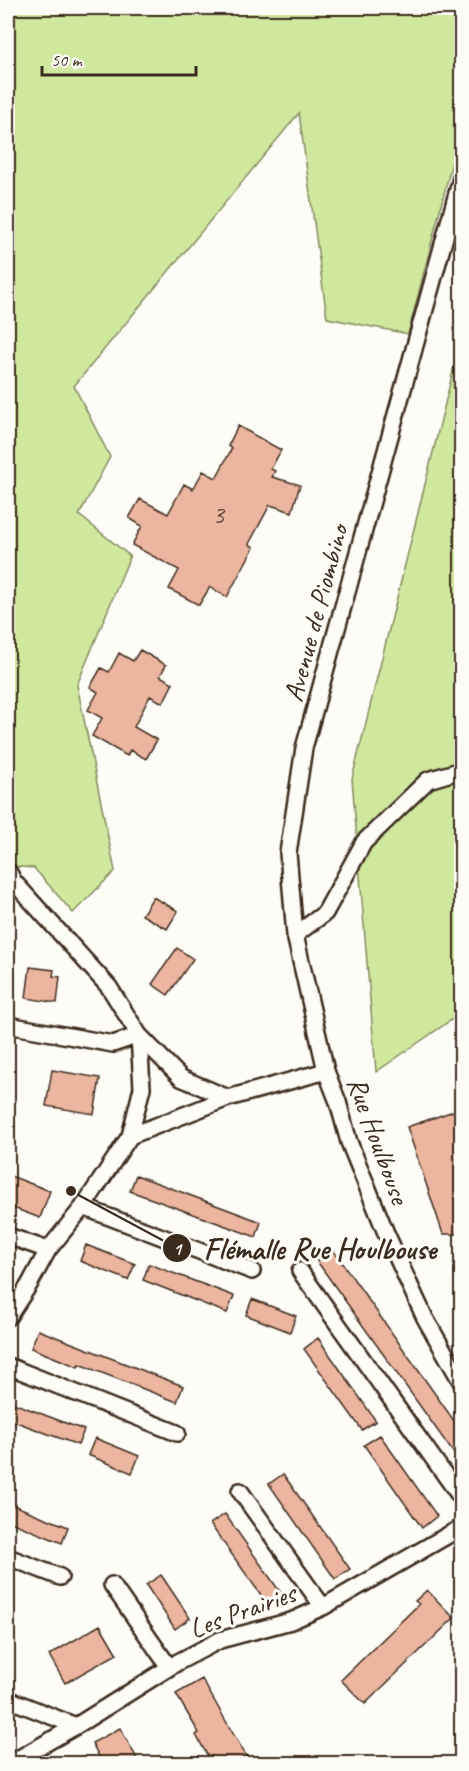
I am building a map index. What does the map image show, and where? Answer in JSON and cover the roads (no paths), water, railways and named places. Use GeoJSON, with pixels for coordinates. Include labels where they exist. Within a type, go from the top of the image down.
{"type":"FeatureCollection","features":[{"type":"Feature","properties":{"kind":"street","name":"Avenue de Piombino"},"geometry":{"type":"LineString","coordinates":[[326,1071],[295,935],[288,854],[304,747],[462,175]]}},
{"type":"Feature","properties":{"kind":"street"},"geometry":{"type":"LineString","coordinates":[[295,935],[325,913],[364,842],[428,780],[462,770]]}},
{"type":"Feature","properties":{"kind":"street"},"geometry":{"type":"LineString","coordinates":[[8,871],[14,882],[109,987],[139,1035],[181,1078],[228,1098]]}},
{"type":"Feature","properties":{"kind":"street"},"geometry":{"type":"LineString","coordinates":[[8,1025],[112,1044],[139,1035]]}},
{"type":"Feature","properties":{"kind":"street"},"geometry":{"type":"LineString","coordinates":[[8,1317],[48,1250],[83,1207],[130,1136],[142,1088],[139,1035]]}},
{"type":"Feature","properties":{"kind":"street","name":"Rue Houlbouse"},"geometry":{"type":"LineString","coordinates":[[130,1136],[228,1098],[326,1071],[338,1102],[349,1142],[386,1233],[425,1318],[462,1383]]}},
{"type":"Feature","properties":{"kind":"street"},"geometry":{"type":"LineString","coordinates":[[83,1207],[252,1271]]}},
{"type":"Feature","properties":{"kind":"street"},"geometry":{"type":"LineString","coordinates":[[8,1236],[48,1250]]}},
{"type":"Feature","properties":{"kind":"street"},"geometry":{"type":"LineString","coordinates":[[300,1271],[462,1499]]}},
{"type":"Feature","properties":{"kind":"street"},"geometry":{"type":"LineString","coordinates":[[8,1366],[177,1432]]}},
{"type":"Feature","properties":{"kind":"street"},"geometry":{"type":"LineString","coordinates":[[240,1491],[323,1607]]}},
{"type":"Feature","properties":{"kind":"street","name":"Les Prairies"},"geometry":{"type":"LineString","coordinates":[[9,1764],[76,1726],[169,1667],[220,1640],[291,1621],[323,1607],[462,1527]]}},
{"type":"Feature","properties":{"kind":"street"},"geometry":{"type":"LineString","coordinates":[[8,1557],[60,1577]]}},
{"type":"Feature","properties":{"kind":"street"},"geometry":{"type":"LineString","coordinates":[[112,1585],[169,1667]]}},
{"type":"Feature","properties":{"kind":"street"},"geometry":{"type":"LineString","coordinates":[[8,1699],[76,1726]]}},
{"type":"Feature","properties":{"kind":"place","name":"Flémalle Rue Houlbouse"},"geometry":{"type":"Point","coordinates":[71,1191]}}]}
